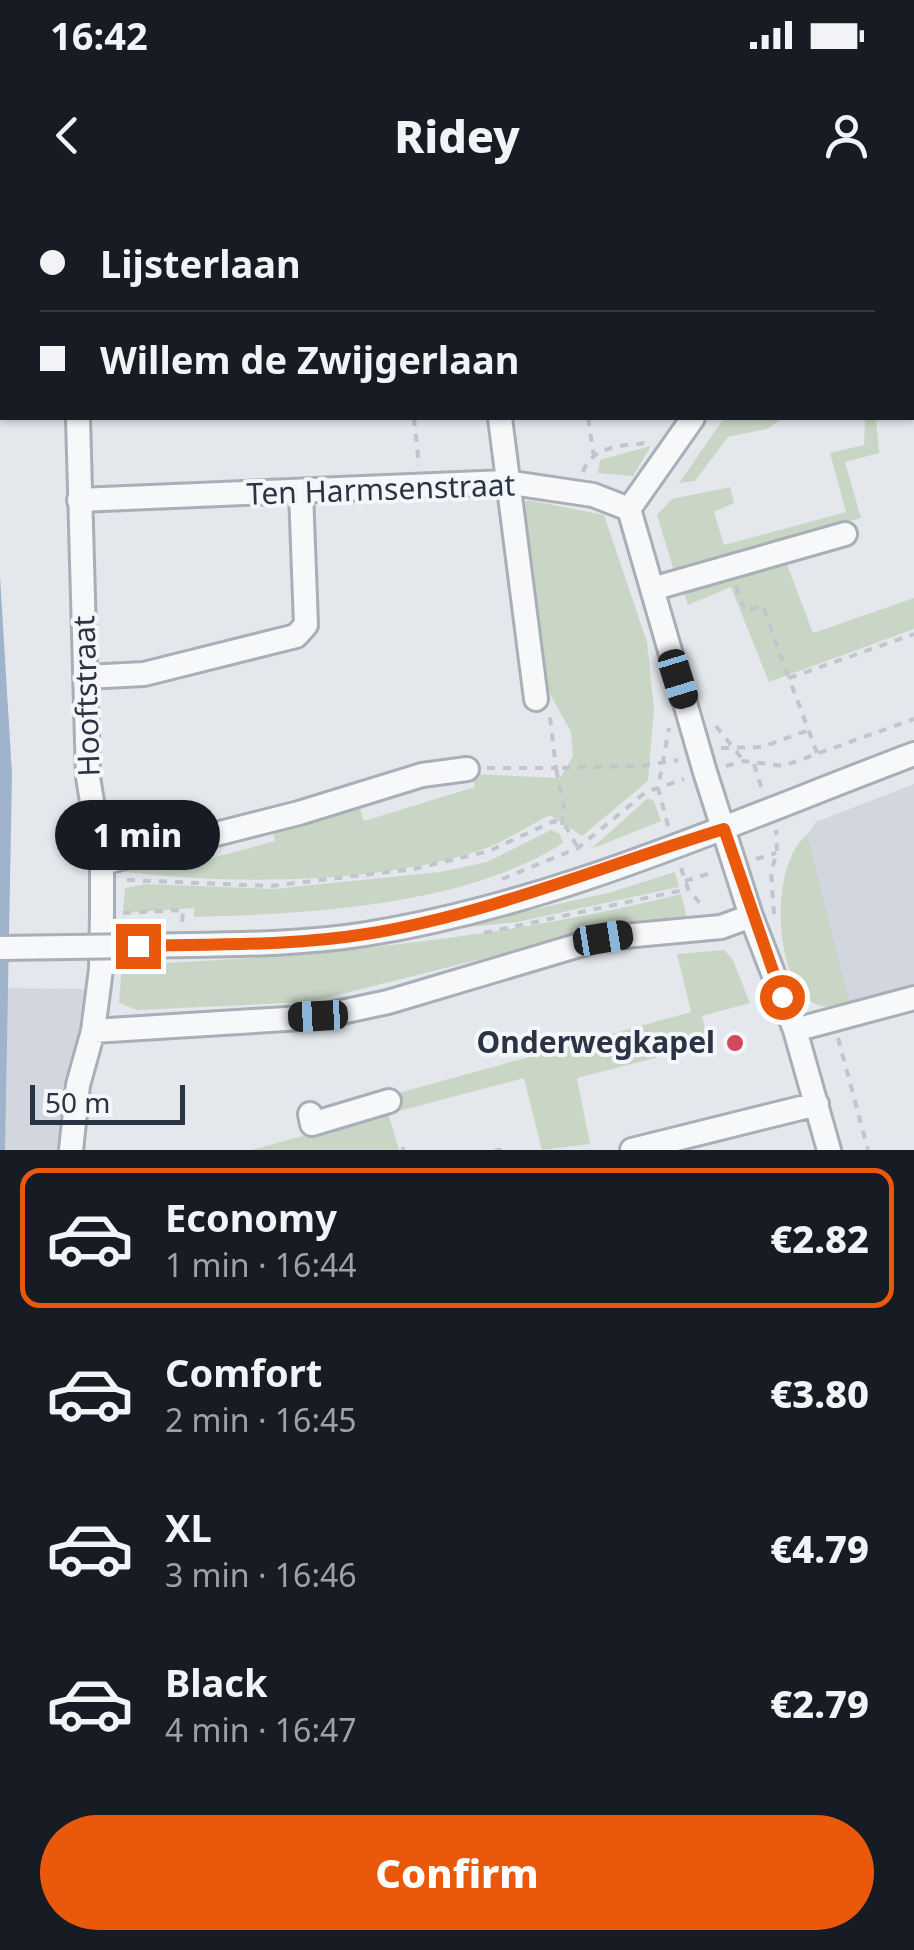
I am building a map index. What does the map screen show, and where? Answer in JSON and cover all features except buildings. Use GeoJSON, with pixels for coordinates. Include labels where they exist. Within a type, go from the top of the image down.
{"type":"FeatureCollection","features":[{"type":"Feature","properties":{"kind":"street","name":"Hooftstraat"},"geometry":{"type":"LineString","coordinates":[[70,1150],[78,1085],[93,1031],[102,914],[102,872],[88,776],[78,420]]}},
{"type":"Feature","properties":{"kind":"street"},"geometry":{"type":"LineString","coordinates":[[500,420],[536,698]]}},
{"type":"Feature","properties":{"kind":"street"},"geometry":{"type":"LineString","coordinates":[[692,420],[629,508],[724,829],[762,916],[829,1150]]}},
{"type":"Feature","properties":{"kind":"street","name":"Ten Harmsenstraat"},"geometry":{"type":"LineString","coordinates":[[80,500],[506,482],[577,492],[629,508]]}},
{"type":"Feature","properties":{"kind":"street"},"geometry":{"type":"LineString","coordinates":[[86,677],[144,674],[296,636],[306,625],[301,492]]}},
{"type":"Feature","properties":{"kind":"street"},"geometry":{"type":"LineString","coordinates":[[652,590],[844,534]]}},
{"type":"Feature","properties":{"kind":"street"},"geometry":{"type":"LineString","coordinates":[[0,948],[138,946],[365,934],[452,916],[724,829],[914,754]]}},
{"type":"Feature","properties":{"kind":"street"},"geometry":{"type":"LineString","coordinates":[[102,872],[422,775],[467,769]]}},
{"type":"Feature","properties":{"kind":"street"},"geometry":{"type":"LineString","coordinates":[[93,1031],[318,1016],[388,1002],[603,938],[721,927],[762,916]]}},
{"type":"Feature","properties":{"kind":"street"},"geometry":{"type":"LineString","coordinates":[[795,1030],[914,998]]}},
{"type":"Feature","properties":{"kind":"street"},"geometry":{"type":"LineString","coordinates":[[310,1114],[312,1124],[389,1101]]}},
{"type":"Feature","properties":{"kind":"street"},"geometry":{"type":"LineString","coordinates":[[632,1150],[719,1140],[816,1104]]}},
{"type":"Feature","properties":{"kind":"path"},"geometry":{"type":"LineString","coordinates":[[414,420],[421,486]]}},
{"type":"Feature","properties":{"kind":"path"},"geometry":{"type":"LineString","coordinates":[[588,420],[594,457]]}},
{"type":"Feature","properties":{"kind":"path"},"geometry":{"type":"LineString","coordinates":[[577,492],[586,463],[608,448],[676,442]]}},
{"type":"Feature","properties":{"kind":"path"},"geometry":{"type":"LineString","coordinates":[[730,567],[745,612],[763,606],[818,753]]}},
{"type":"Feature","properties":{"kind":"path"},"geometry":{"type":"LineString","coordinates":[[789,678],[914,634]]}},
{"type":"Feature","properties":{"kind":"path"},"geometry":{"type":"LineString","coordinates":[[678,679],[658,788],[685,881],[721,927]]}},
{"type":"Feature","properties":{"kind":"path"},"geometry":{"type":"LineString","coordinates":[[536,698],[548,704],[564,808],[562,824],[578,848]]}},
{"type":"Feature","properties":{"kind":"path"},"geometry":{"type":"LineString","coordinates":[[467,769],[744,762],[783,766],[914,719]]}},
{"type":"Feature","properties":{"kind":"path"},"geometry":{"type":"LineString","coordinates":[[495,882],[578,848],[605,830],[630,804],[731,745],[762,747],[809,730]]}},
{"type":"Feature","properties":{"kind":"path"},"geometry":{"type":"LineString","coordinates":[[754,764],[778,839],[762,916]]}},
{"type":"Feature","properties":{"kind":"path"},"geometry":{"type":"LineString","coordinates":[[102,872],[270,886],[315,882],[453,862],[489,851],[544,823],[562,824]]}},
{"type":"Feature","properties":{"kind":"path"},"geometry":{"type":"LineString","coordinates":[[102,914],[183,910],[182,925]]}},
{"type":"Feature","properties":{"kind":"path"},"geometry":{"type":"LineString","coordinates":[[167,925],[198,925]]}},
{"type":"Feature","properties":{"kind":"path"},"geometry":{"type":"LineString","coordinates":[[833,1019],[868,1150]]}},
{"type":"Feature","properties":{"kind":"shaded area"},"geometry":{"type":"Polygon","coordinates":[[[914,784],[914,986],[842,1005],[800,845],[816,822],[914,784]]]}},
{"type":"Feature","properties":{"kind":"shaded area"},"geometry":{"type":"Polygon","coordinates":[[[4,988],[88,989],[86,1150],[1,1150],[4,988]]]}},
{"type":"Feature","properties":{"kind":"green space"},"geometry":{"type":"Polygon","coordinates":[[[723,420],[780,420],[767,429],[728,437],[695,481],[679,483],[723,420]]]}},
{"type":"Feature","properties":{"kind":"green space"},"geometry":{"type":"Polygon","coordinates":[[[865,420],[876,420],[879,453],[845,462],[861,518],[674,571],[657,515],[672,499],[730,487],[734,503],[714,512],[724,545],[846,512],[830,453],[864,445],[865,420]]]}},
{"type":"Feature","properties":{"kind":"green space"},"geometry":{"type":"Polygon","coordinates":[[[651,446],[633,476],[598,473],[600,460],[651,446]]]}},
{"type":"Feature","properties":{"kind":"green space"},"geometry":{"type":"Polygon","coordinates":[[[528,500],[604,515],[647,642],[654,708],[648,781],[582,836],[550,815],[481,850],[398,870],[259,880],[127,872],[126,868],[159,859],[164,871],[275,841],[272,828],[359,806],[364,821],[475,787],[472,774],[560,778],[573,756],[571,732],[539,674],[515,509],[528,500]]]}},
{"type":"Feature","properties":{"kind":"green space"},"geometry":{"type":"Polygon","coordinates":[[[784,556],[813,633],[914,598],[914,629],[769,682],[731,587],[688,605],[682,587],[784,556]]]}},
{"type":"Feature","properties":{"kind":"green space"},"geometry":{"type":"Polygon","coordinates":[[[648,798],[654,801],[661,821],[591,849],[648,798]]]}},
{"type":"Feature","properties":{"kind":"green space"},"geometry":{"type":"Polygon","coordinates":[[[551,830],[560,834],[563,843],[480,881],[433,893],[286,913],[194,917],[194,908],[123,913],[125,888],[145,884],[273,889],[440,872],[487,862],[551,830]]]}},
{"type":"Feature","properties":{"kind":"green space"},"geometry":{"type":"Polygon","coordinates":[[[807,835],[850,1006],[821,1006],[803,994],[784,952],[781,897],[794,850],[807,835]]]}},
{"type":"Feature","properties":{"kind":"green space"},"geometry":{"type":"Polygon","coordinates":[[[675,872],[679,887],[517,922],[442,930],[612,892],[675,872]]]}},
{"type":"Feature","properties":{"kind":"green space"},"geometry":{"type":"Polygon","coordinates":[[[681,894],[688,922],[617,925],[310,1002],[137,1010],[119,1003],[122,965],[403,944],[542,923],[681,894]]]}},
{"type":"Feature","properties":{"kind":"green space"},"geometry":{"type":"Polygon","coordinates":[[[724,950],[732,958],[750,1003],[702,1016],[709,1044],[577,1078],[590,1144],[542,1150],[524,1078],[399,1111],[395,1094],[691,1012],[677,954],[724,950]]]}},
{"type":"Feature","properties":{"kind":"green space"},"geometry":{"type":"Polygon","coordinates":[[[388,1113],[399,1150],[251,1150],[388,1113]]]}},
{"type":"Feature","properties":{"kind":"water"},"geometry":{"type":"Polygon","coordinates":[[[0,576],[12,774],[5,1150],[0,1150],[0,576]]]}},
{"type":"Feature","properties":{"kind":"place","name":"Onderwegkapel"},"geometry":{"type":"Point","coordinates":[735,1043]}},
{"type":"Feature","properties":{"kind":"route"},"geometry":{"type":"LineString","coordinates":[[138,946],[365,934],[452,916],[724,829],[782,997]]}}]}
